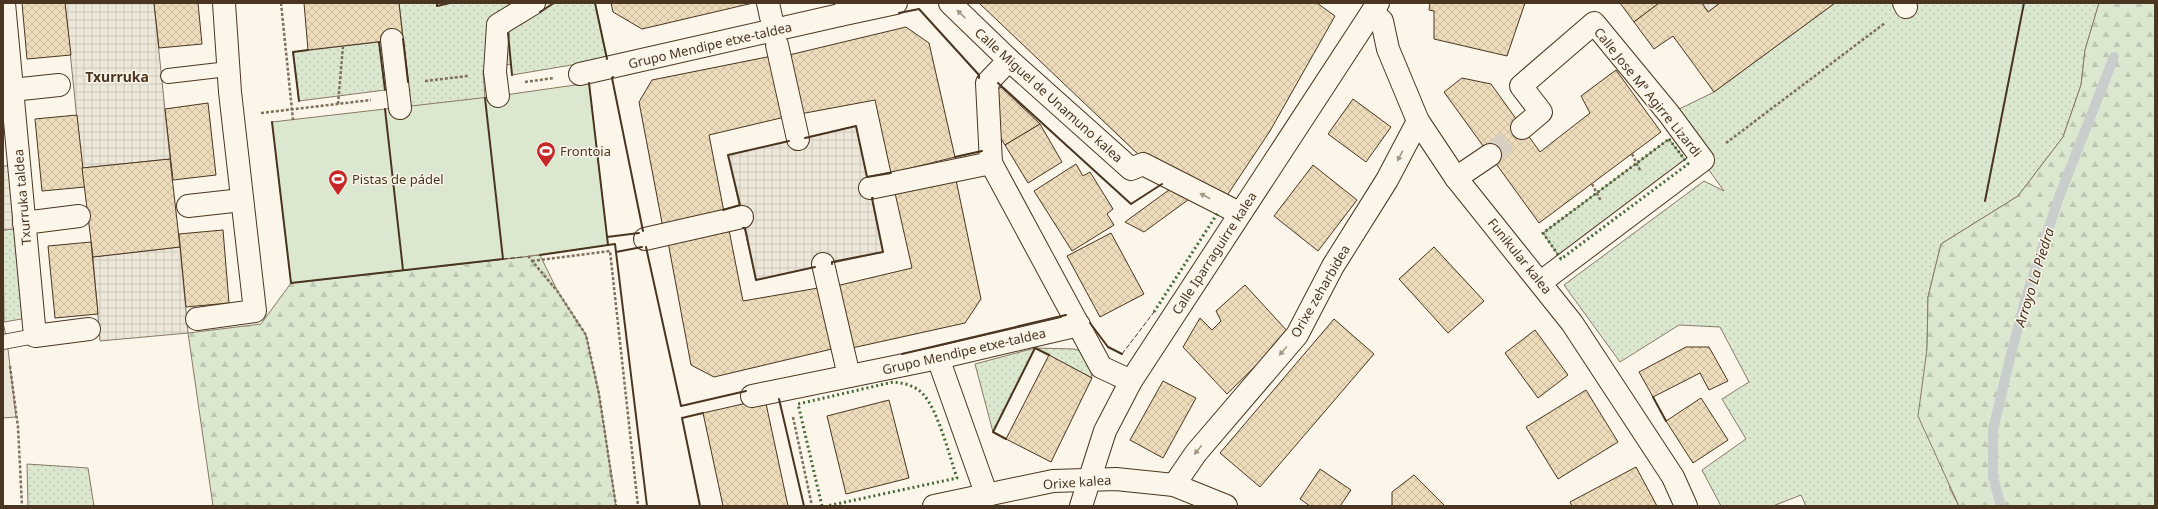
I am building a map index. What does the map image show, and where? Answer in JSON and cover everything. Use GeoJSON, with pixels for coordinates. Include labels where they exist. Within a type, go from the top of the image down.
{"type":"FeatureCollection","features":[{"type":"Feature","properties":{"kind":"street","name":"Txurruka taldea"},"geometry":{"type":"LineString","coordinates":[[4,3],[35,336]]}},
{"type":"Feature","properties":{"kind":"street"},"geometry":{"type":"LineString","coordinates":[[197,318],[255,311],[228,69],[224,3]]}},
{"type":"Feature","properties":{"kind":"street"},"geometry":{"type":"LineString","coordinates":[[497,85],[498,25],[534,3]]}},
{"type":"Feature","properties":{"kind":"street","name":"Grupo Mendipe etxe-taldea"},"geometry":{"type":"LineString","coordinates":[[580,74],[846,9],[896,3]]}},
{"type":"Feature","properties":{"kind":"street","name":"Calle Miguel de Unamuno kalea"},"geometry":{"type":"LineString","coordinates":[[950,3],[1009,60],[1131,169],[1143,164],[1239,213]]}},
{"type":"Feature","properties":{"kind":"street","name":"Funikular kalea"},"geometry":{"type":"LineString","coordinates":[[1372,7],[1382,21],[1388,49],[1418,121],[1456,178],[1572,322],[1673,476],[1686,506]]}},
{"type":"Feature","properties":{"kind":"street","name":"Calle Iparraguirre kalea"},"geometry":{"type":"LineString","coordinates":[[1081,506],[1088,480],[1105,432],[1131,381],[1372,7]]}},
{"type":"Feature","properties":{"kind":"street","name":"Calle Jose Mª Agirre Lizardi"},"geometry":{"type":"LineString","coordinates":[[1522,128],[1541,112],[1521,86],[1594,23],[1669,114],[1703,160],[1541,282]]}},
{"type":"Feature","properties":{"kind":"street"},"geometry":{"type":"LineString","coordinates":[[392,40],[399,96]]}},
{"type":"Feature","properties":{"kind":"street","name":"Grupo Mendipe etxe-taldea"},"geometry":{"type":"LineString","coordinates":[[777,45],[798,139]]}},
{"type":"Feature","properties":{"kind":"street"},"geometry":{"type":"LineString","coordinates":[[1009,60],[987,83],[991,163],[1101,367],[1131,381]]}},
{"type":"Feature","properties":{"kind":"street"},"geometry":{"type":"LineString","coordinates":[[12,90],[59,85]]}},
{"type":"Feature","properties":{"kind":"street","name":"Orixe zeharbidea"},"geometry":{"type":"LineString","coordinates":[[1174,485],[1196,453],[1297,334],[1333,266],[1387,180],[1418,121]]}},
{"type":"Feature","properties":{"kind":"street"},"geometry":{"type":"LineString","coordinates":[[1456,178],[1490,155]]}},
{"type":"Feature","properties":{"kind":"street"},"geometry":{"type":"LineString","coordinates":[[870,188],[991,163]]}},
{"type":"Feature","properties":{"kind":"street"},"geometry":{"type":"LineString","coordinates":[[188,206],[242,200]]}},
{"type":"Feature","properties":{"kind":"street"},"geometry":{"type":"LineString","coordinates":[[24,223],[79,216]]}},
{"type":"Feature","properties":{"kind":"street"},"geometry":{"type":"LineString","coordinates":[[645,239],[742,217]]}},
{"type":"Feature","properties":{"kind":"street"},"geometry":{"type":"LineString","coordinates":[[823,264],[849,376]]}},
{"type":"Feature","properties":{"kind":"street","name":"Grupo Mendipe etxe-taldea"},"geometry":{"type":"LineString","coordinates":[[752,396],[938,358],[1079,325]]}},
{"type":"Feature","properties":{"kind":"street"},"geometry":{"type":"LineString","coordinates":[[35,336],[89,328]]}},
{"type":"Feature","properties":{"kind":"street"},"geometry":{"type":"LineString","coordinates":[[938,358],[987,496]]}},
{"type":"Feature","properties":{"kind":"street","name":"Orixe kalea"},"geometry":{"type":"LineString","coordinates":[[934,506],[1053,481],[1116,479],[1174,485],[1226,506]]}},
{"type":"Feature","properties":{"kind":"lane"},"geometry":{"type":"LineString","coordinates":[[168,76],[228,69]]}},
{"type":"Feature","properties":{"kind":"lane"},"geometry":{"type":"LineString","coordinates":[[5,341],[35,336]]}},
{"type":"Feature","properties":{"kind":"path"},"geometry":{"type":"LineString","coordinates":[[281,3],[293,120]]}},
{"type":"Feature","properties":{"kind":"path"},"geometry":{"type":"LineString","coordinates":[[1703,160],[1905,5]]}},
{"type":"Feature","properties":{"kind":"path"},"geometry":{"type":"LineString","coordinates":[[338,104],[343,46]]}},
{"type":"Feature","properties":{"kind":"path"},"geometry":{"type":"LineString","coordinates":[[233,117],[580,74]]}},
{"type":"Feature","properties":{"kind":"path"},"geometry":{"type":"LineString","coordinates":[[532,261],[610,251],[638,506]]}},
{"type":"Feature","properties":{"kind":"path"},"geometry":{"type":"LineString","coordinates":[[528,256],[558,292],[586,335],[599,394],[616,506]]}},
{"type":"Feature","properties":{"kind":"path"},"geometry":{"type":"LineString","coordinates":[[5,341],[18,427],[22,506]]}},
{"type":"Feature","properties":{"kind":"path"},"geometry":{"type":"LineString","coordinates":[[787,389],[812,506]]}},
{"type":"Feature","properties":{"kind":"green space"},"geometry":{"type":"Polygon","coordinates":[[[399,3],[437,3],[437,6],[450,3],[595,3],[607,59],[512,75],[511,64],[483,70],[485,98],[411,107],[399,3]]]}},
{"type":"Feature","properties":{"kind":"green space"},"geometry":{"type":"Polygon","coordinates":[[[1835,3],[2099,3],[2085,50],[2081,85],[2063,137],[2018,196],[1941,244],[1928,297],[1927,349],[1950,489],[1959,506],[1806,506],[1801,495],[1773,506],[1721,506],[1702,470],[1746,439],[1722,399],[1749,382],[1720,327],[1679,325],[1620,362],[1564,285],[1704,181],[1724,191],[1669,114],[1714,92],[1835,3]]]}},
{"type":"Feature","properties":{"kind":"green space"},"geometry":{"type":"Polygon","coordinates":[[[2099,3],[2155,3],[2155,506],[1959,506],[1918,416],[1927,349],[1928,297],[1941,244],[2018,196],[2063,137],[2081,85],[2085,50],[2099,3]]]}},
{"type":"Feature","properties":{"kind":"green space"},"geometry":{"type":"Polygon","coordinates":[[[379,42],[385,90],[299,101],[293,52],[379,42]]]}},
{"type":"Feature","properties":{"kind":"green space"},"geometry":{"type":"Polygon","coordinates":[[[589,83],[608,245],[523,257],[291,283],[272,122],[498,96],[589,83]]]}},
{"type":"Feature","properties":{"kind":"green space"},"geometry":{"type":"Polygon","coordinates":[[[1669,139],[1688,164],[1561,259],[1543,233],[1669,139]]]}},
{"type":"Feature","properties":{"kind":"green space"},"geometry":{"type":"Polygon","coordinates":[[[25,228],[33,317],[4,322],[3,230],[25,228]]]}},
{"type":"Feature","properties":{"kind":"green space"},"geometry":{"type":"Polygon","coordinates":[[[540,255],[558,292],[586,335],[599,394],[616,506],[213,506],[188,333],[261,324],[291,283],[540,255]]]}},
{"type":"Feature","properties":{"kind":"green space"},"geometry":{"type":"Polygon","coordinates":[[[1035,348],[1074,349],[1084,352],[1089,356],[1092,378],[1035,348]]]}},
{"type":"Feature","properties":{"kind":"green space"},"geometry":{"type":"Polygon","coordinates":[[[1035,348],[993,432],[975,364],[1035,348]]]}},
{"type":"Feature","properties":{"kind":"green space"},"geometry":{"type":"Polygon","coordinates":[[[27,464],[88,468],[94,506],[28,506],[27,464]]]}},
{"type":"Feature","properties":{"kind":"shaded area"},"geometry":{"type":"Polygon","coordinates":[[[65,3],[154,3],[170,159],[82,168],[65,3]]]}},
{"type":"Feature","properties":{"kind":"shaded area"},"geometry":{"type":"Polygon","coordinates":[[[1702,3],[1720,3],[1708,12],[1702,3]]]}},
{"type":"Feature","properties":{"kind":"shaded area"},"geometry":{"type":"Polygon","coordinates":[[[856,126],[883,252],[756,280],[728,155],[856,126]]]}},
{"type":"Feature","properties":{"kind":"shaded area"},"geometry":{"type":"Polygon","coordinates":[[[19,165],[25,228],[3,230],[3,166],[19,165]]]}},
{"type":"Feature","properties":{"kind":"shaded area"},"geometry":{"type":"Polygon","coordinates":[[[180,247],[188,333],[100,341],[93,257],[180,247]]]}},
{"type":"Feature","properties":{"kind":"shaded area"},"geometry":{"type":"Polygon","coordinates":[[[3,322],[7,341],[16,417],[3,418],[3,322]]]}},
{"type":"Feature","properties":{"kind":"building"},"geometry":{"type":"Polygon","coordinates":[[[22,3],[65,3],[71,55],[27,59],[22,3]]]}},
{"type":"Feature","properties":{"kind":"building"},"geometry":{"type":"Polygon","coordinates":[[[154,3],[198,3],[202,44],[159,48],[154,3]]]}},
{"type":"Feature","properties":{"kind":"building"},"geometry":{"type":"Polygon","coordinates":[[[304,3],[399,3],[403,39],[308,50],[304,3]]]}},
{"type":"Feature","properties":{"kind":"building"},"geometry":{"type":"Polygon","coordinates":[[[611,3],[753,3],[642,29],[613,12],[611,3]]]}},
{"type":"Feature","properties":{"kind":"building"},"geometry":{"type":"Polygon","coordinates":[[[979,3],[1317,3],[1335,16],[1270,131],[1224,200],[1141,157],[979,3]]]}},
{"type":"Feature","properties":{"kind":"building"},"geometry":{"type":"Polygon","coordinates":[[[1430,3],[1525,3],[1507,56],[1434,39],[1434,11],[1429,10],[1430,3]]]}},
{"type":"Feature","properties":{"kind":"building"},"geometry":{"type":"Polygon","coordinates":[[[1620,3],[1659,3],[1634,22],[1620,3]]]}},
{"type":"Feature","properties":{"kind":"building"},"geometry":{"type":"Polygon","coordinates":[[[1659,3],[1702,3],[1708,12],[1720,3],[1835,3],[1714,92],[1673,36],[1654,49],[1634,22],[1659,3]]]}},
{"type":"Feature","properties":{"kind":"building"},"geometry":{"type":"Polygon","coordinates":[[[906,27],[929,43],[955,157],[891,173],[875,100],[800,114],[789,55],[906,27]]]}},
{"type":"Feature","properties":{"kind":"building"},"geometry":{"type":"Polygon","coordinates":[[[772,56],[785,117],[709,135],[724,212],[663,228],[639,102],[652,80],[772,56]]]}},
{"type":"Feature","properties":{"kind":"building"},"geometry":{"type":"Polygon","coordinates":[[[1616,70],[1661,132],[1539,223],[1444,92],[1462,78],[1491,84],[1540,152],[1590,113],[1581,96],[1616,70]]]}},
{"type":"Feature","properties":{"kind":"building"},"geometry":{"type":"Polygon","coordinates":[[[1001,87],[1040,124],[1005,145],[1000,137],[997,90],[1001,87]]]}},
{"type":"Feature","properties":{"kind":"building"},"geometry":{"type":"Polygon","coordinates":[[[1353,99],[1391,127],[1366,162],[1328,134],[1353,99]]]}},
{"type":"Feature","properties":{"kind":"building"},"geometry":{"type":"Polygon","coordinates":[[[208,103],[216,175],[173,180],[165,109],[208,103]]]}},
{"type":"Feature","properties":{"kind":"building"},"geometry":{"type":"Polygon","coordinates":[[[77,115],[85,187],[42,191],[35,119],[77,115]]]}},
{"type":"Feature","properties":{"kind":"building"},"geometry":{"type":"Polygon","coordinates":[[[1040,124],[1062,162],[1028,183],[1005,145],[1040,124]]]}},
{"type":"Feature","properties":{"kind":"building"},"geometry":{"type":"Polygon","coordinates":[[[170,159],[180,247],[93,257],[82,168],[170,159]]]}},
{"type":"Feature","properties":{"kind":"building"},"geometry":{"type":"Polygon","coordinates":[[[1076,164],[1083,176],[1090,172],[1113,209],[1107,214],[1114,225],[1072,251],[1034,191],[1076,164]]]}},
{"type":"Feature","properties":{"kind":"building"},"geometry":{"type":"Polygon","coordinates":[[[1313,165],[1357,200],[1318,251],[1274,216],[1313,165]]]}},
{"type":"Feature","properties":{"kind":"building"},"geometry":{"type":"Polygon","coordinates":[[[956,180],[981,299],[965,323],[852,348],[836,286],[912,268],[895,193],[956,180]]]}},
{"type":"Feature","properties":{"kind":"building"},"geometry":{"type":"Polygon","coordinates":[[[1173,187],[1192,197],[1144,232],[1125,222],[1173,187]]]}},
{"type":"Feature","properties":{"kind":"building"},"geometry":{"type":"Polygon","coordinates":[[[223,230],[229,303],[186,307],[179,234],[223,230]]]}},
{"type":"Feature","properties":{"kind":"building"},"geometry":{"type":"Polygon","coordinates":[[[729,230],[743,301],[818,288],[832,349],[714,377],[691,365],[668,242],[729,230]]]}},
{"type":"Feature","properties":{"kind":"building"},"geometry":{"type":"Polygon","coordinates":[[[1111,233],[1144,294],[1100,317],[1067,256],[1111,233]]]}},
{"type":"Feature","properties":{"kind":"building"},"geometry":{"type":"Polygon","coordinates":[[[91,242],[98,314],[55,318],[48,246],[91,242]]]}},
{"type":"Feature","properties":{"kind":"building"},"geometry":{"type":"Polygon","coordinates":[[[1434,247],[1484,301],[1448,333],[1399,279],[1434,247]]]}},
{"type":"Feature","properties":{"kind":"building"},"geometry":{"type":"Polygon","coordinates":[[[1245,285],[1289,333],[1227,394],[1183,347],[1200,318],[1212,330],[1221,321],[1216,311],[1245,285]]]}},
{"type":"Feature","properties":{"kind":"building"},"geometry":{"type":"Polygon","coordinates":[[[1334,319],[1374,354],[1260,487],[1220,453],[1334,319]]]}},
{"type":"Feature","properties":{"kind":"building"},"geometry":{"type":"Polygon","coordinates":[[[1535,330],[1568,375],[1538,398],[1505,353],[1535,330]]]}},
{"type":"Feature","properties":{"kind":"building"},"geometry":{"type":"Polygon","coordinates":[[[1686,347],[1709,347],[1728,381],[1709,390],[1700,373],[1653,397],[1639,372],[1686,347]]]}},
{"type":"Feature","properties":{"kind":"building"},"geometry":{"type":"Polygon","coordinates":[[[1049,355],[1092,378],[1051,462],[1006,439],[1049,355]]]}},
{"type":"Feature","properties":{"kind":"building"},"geometry":{"type":"Polygon","coordinates":[[[1163,381],[1196,398],[1163,458],[1130,440],[1163,381]]]}},
{"type":"Feature","properties":{"kind":"building"},"geometry":{"type":"Polygon","coordinates":[[[1586,390],[1618,442],[1558,479],[1526,427],[1586,390]]]}},
{"type":"Feature","properties":{"kind":"building"},"geometry":{"type":"Polygon","coordinates":[[[1701,398],[1728,440],[1693,463],[1666,421],[1701,398]]]}},
{"type":"Feature","properties":{"kind":"building"},"geometry":{"type":"Polygon","coordinates":[[[765,399],[788,506],[723,506],[703,413],[765,399]]]}},
{"type":"Feature","properties":{"kind":"building"},"geometry":{"type":"Polygon","coordinates":[[[889,400],[909,478],[846,494],[827,416],[889,400]]]}},
{"type":"Feature","properties":{"kind":"building"},"geometry":{"type":"Polygon","coordinates":[[[1636,467],[1657,506],[1572,506],[1570,502],[1636,467]]]}},
{"type":"Feature","properties":{"kind":"building"},"geometry":{"type":"Polygon","coordinates":[[[1320,469],[1351,490],[1340,506],[1310,506],[1300,499],[1320,469]]]}},
{"type":"Feature","properties":{"kind":"building"},"geometry":{"type":"Polygon","coordinates":[[[1414,475],[1445,506],[1392,506],[1392,492],[1414,475]]]}},
{"type":"Feature","properties":{"kind":"waterway","name":"Arroyo La Piedra"},"geometry":{"type":"LineString","coordinates":[[2001,506],[1993,477],[1993,430],[2010,358],[2026,297],[2059,197],[2114,57]]}},
{"type":"Feature","properties":{"kind":"tunnel"},"geometry":{"type":"LineString","coordinates":[[1490,155],[1522,128]]}},
{"type":"Feature","properties":{"kind":"hedge"},"geometry":{"type":"LineString","coordinates":[[1669,139],[1688,164],[1561,259],[1543,233],[1669,139]]}},
{"type":"Feature","properties":{"kind":"hedge"},"geometry":{"type":"LineString","coordinates":[[1154,312],[1219,211]]}},
{"type":"Feature","properties":{"kind":"hedge"},"geometry":{"type":"LineString","coordinates":[[822,506],[798,404],[893,382],[908,385],[919,390],[928,400],[938,421],[957,478],[827,506]]}},
{"type":"Feature","properties":{"kind":"fence"},"geometry":{"type":"LineString","coordinates":[[503,259],[523,257]]}},
{"type":"Feature","properties":{"kind":"fence"},"geometry":{"type":"LineString","coordinates":[[1122,354],[1154,312]]}},
{"type":"Feature","properties":{"kind":"wall"},"geometry":{"type":"LineString","coordinates":[[437,3],[437,6],[450,3]]}},
{"type":"Feature","properties":{"kind":"wall"},"geometry":{"type":"LineString","coordinates":[[540,12],[554,3]]}},
{"type":"Feature","properties":{"kind":"wall"},"geometry":{"type":"LineString","coordinates":[[595,3],[607,59]]}},
{"type":"Feature","properties":{"kind":"wall"},"geometry":{"type":"LineString","coordinates":[[1985,201],[2024,3]]}},
{"type":"Feature","properties":{"kind":"wall"},"geometry":{"type":"LineString","coordinates":[[899,13],[919,9],[979,75],[979,78]]}},
{"type":"Feature","properties":{"kind":"wall"},"geometry":{"type":"LineString","coordinates":[[508,33],[512,75]]}},
{"type":"Feature","properties":{"kind":"wall"},"geometry":{"type":"LineString","coordinates":[[403,39],[408,82]]}},
{"type":"Feature","properties":{"kind":"wall"},"geometry":{"type":"LineString","coordinates":[[379,42],[385,90]]}},
{"type":"Feature","properties":{"kind":"wall"},"geometry":{"type":"LineString","coordinates":[[299,101],[293,52],[308,50]]}},
{"type":"Feature","properties":{"kind":"wall"},"geometry":{"type":"LineString","coordinates":[[613,77],[643,231]]}},
{"type":"Feature","properties":{"kind":"wall"},"geometry":{"type":"LineString","coordinates":[[540,255],[608,245],[589,83]]}},
{"type":"Feature","properties":{"kind":"wall"},"geometry":{"type":"LineString","coordinates":[[998,83],[1131,204],[1162,184]]}},
{"type":"Feature","properties":{"kind":"wall"},"geometry":{"type":"LineString","coordinates":[[272,122],[291,283],[503,259],[485,98]]}},
{"type":"Feature","properties":{"kind":"wall"},"geometry":{"type":"LineString","coordinates":[[385,109],[403,270]]}},
{"type":"Feature","properties":{"kind":"wall"},"geometry":{"type":"LineString","coordinates":[[805,138],[856,126],[867,177],[891,173]]}},
{"type":"Feature","properties":{"kind":"wall"},"geometry":{"type":"LineString","coordinates":[[723,210],[740,205],[728,155],[789,141]]}},
{"type":"Feature","properties":{"kind":"wall"},"geometry":{"type":"LineString","coordinates":[[955,157],[982,151]]}},
{"type":"Feature","properties":{"kind":"wall"},"geometry":{"type":"LineString","coordinates":[[832,264],[832,262],[883,252],[873,198]]}},
{"type":"Feature","properties":{"kind":"wall"},"geometry":{"type":"LineString","coordinates":[[743,228],[745,228],[756,280],[815,267]]}},
{"type":"Feature","properties":{"kind":"wall"},"geometry":{"type":"LineString","coordinates":[[607,237],[639,233]]}},
{"type":"Feature","properties":{"kind":"wall"},"geometry":{"type":"LineString","coordinates":[[608,245],[615,244],[616,252]]}},
{"type":"Feature","properties":{"kind":"wall"},"geometry":{"type":"LineString","coordinates":[[642,247],[616,252],[647,506]]}},
{"type":"Feature","properties":{"kind":"wall"},"geometry":{"type":"LineString","coordinates":[[646,247],[681,406],[746,391]]}},
{"type":"Feature","properties":{"kind":"wall"},"geometry":{"type":"LineString","coordinates":[[902,354],[1066,315]]}},
{"type":"Feature","properties":{"kind":"wall"},"geometry":{"type":"LineString","coordinates":[[1090,323],[1108,347],[1122,354]]}},
{"type":"Feature","properties":{"kind":"wall"},"geometry":{"type":"LineString","coordinates":[[1006,439],[993,432],[1035,348],[1049,355]]}},
{"type":"Feature","properties":{"kind":"wall"},"geometry":{"type":"LineString","coordinates":[[1653,397],[1666,421]]}},
{"type":"Feature","properties":{"kind":"wall"},"geometry":{"type":"LineString","coordinates":[[779,399],[804,506]]}},
{"type":"Feature","properties":{"kind":"wall"},"geometry":{"type":"LineString","coordinates":[[700,506],[682,418],[703,413]]}},
{"type":"Feature","properties":{"kind":"place","name":"Frontoia"},"geometry":{"type":"Point","coordinates":[546,168]}},
{"type":"Feature","properties":{"kind":"place","name":"Pistas de pádel"},"geometry":{"type":"Point","coordinates":[338,196]}},
{"type":"Feature","properties":{"kind":"district","name":"Txurruka"},"geometry":{"type":"Point","coordinates":[117,76]}}]}
